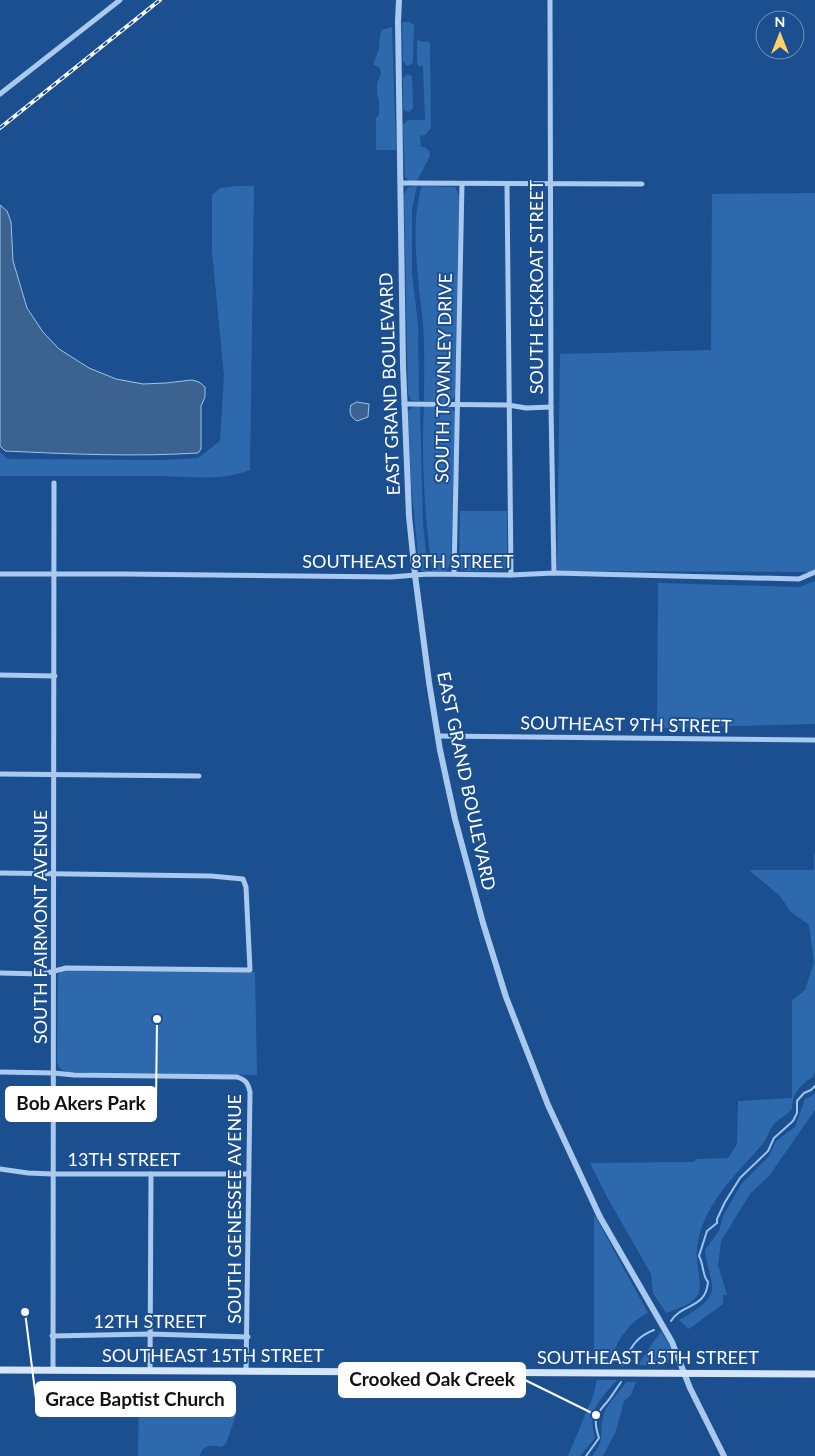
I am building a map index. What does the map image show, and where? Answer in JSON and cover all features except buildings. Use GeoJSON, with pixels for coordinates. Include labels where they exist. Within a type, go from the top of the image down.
{"type":"FeatureCollection","features":[{"type":"Feature","properties":{"kind":"main road","name":"SOUTHEAST 15TH STREET"},"geometry":{"type":"LineString","coordinates":[[0,1370],[815,1374]]}},
{"type":"Feature","properties":{"kind":"street"},"geometry":{"type":"LineString","coordinates":[[0,94],[120,0]]}},
{"type":"Feature","properties":{"kind":"street","name":"EAST GRAND BOULEVARD"},"geometry":{"type":"LineString","coordinates":[[399,0],[404,404],[407,481],[414,575],[429,682],[457,827],[481,916],[506,997],[530,1060],[582,1181],[600,1217],[672,1342],[683,1373],[724,1456]]}},
{"type":"Feature","properties":{"kind":"street","name":"SOUTH ECKROAT STREET"},"geometry":{"type":"LineString","coordinates":[[550,0],[551,407],[554,573]]}},
{"type":"Feature","properties":{"kind":"street"},"geometry":{"type":"LineString","coordinates":[[401,183],[642,184]]}},
{"type":"Feature","properties":{"kind":"street","name":"SOUTH TOWNLEY DRIVE"},"geometry":{"type":"LineString","coordinates":[[454,573],[462,184]]}},
{"type":"Feature","properties":{"kind":"street"},"geometry":{"type":"LineString","coordinates":[[507,184],[511,575]]}},
{"type":"Feature","properties":{"kind":"street"},"geometry":{"type":"LineString","coordinates":[[404,404],[508,405],[526,408],[551,407]]}},
{"type":"Feature","properties":{"kind":"street","name":"SOUTH FAIRMONT AVENUE"},"geometry":{"type":"LineString","coordinates":[[53,1370],[54,483]]}},
{"type":"Feature","properties":{"kind":"street","name":"SOUTHEAST 8TH STREET"},"geometry":{"type":"LineString","coordinates":[[0,574],[382,577],[454,573],[511,575],[554,573],[799,579],[815,572]]}},
{"type":"Feature","properties":{"kind":"street"},"geometry":{"type":"LineString","coordinates":[[0,675],[55,676]]}},
{"type":"Feature","properties":{"kind":"street","name":"SOUTHEAST 9TH STREET"},"geometry":{"type":"LineString","coordinates":[[438,736],[814,740]]}},
{"type":"Feature","properties":{"kind":"street"},"geometry":{"type":"LineString","coordinates":[[0,774],[199,776]]}},
{"type":"Feature","properties":{"kind":"street"},"geometry":{"type":"LineString","coordinates":[[0,873],[211,876],[243,879],[246,887],[250,970],[66,968],[43,974],[0,973]]}},
{"type":"Feature","properties":{"kind":"street"},"geometry":{"type":"LineString","coordinates":[[0,1072],[54,1073]]}},
{"type":"Feature","properties":{"kind":"street","name":"SOUTH GENESSEE AVENUE"},"geometry":{"type":"LineString","coordinates":[[54,1073],[74,1075],[237,1077],[244,1079],[249,1085],[248,1337],[246,1371]]}},
{"type":"Feature","properties":{"kind":"street","name":"13TH STREET"},"geometry":{"type":"LineString","coordinates":[[0,1170],[53,1174],[248,1174]]}},
{"type":"Feature","properties":{"kind":"street"},"geometry":{"type":"LineString","coordinates":[[150,1371],[151,1174]]}},
{"type":"Feature","properties":{"kind":"street","name":"12TH STREET"},"geometry":{"type":"LineString","coordinates":[[52,1336],[150,1334],[248,1337]]}},
{"type":"Feature","properties":{"kind":"shaded area"},"geometry":{"type":"Polygon","coordinates":[[[402,22],[409,22],[414,25],[413,63],[407,66],[403,61],[402,22]]]}},
{"type":"Feature","properties":{"kind":"shaded area"},"geometry":{"type":"Polygon","coordinates":[[[392,27],[396,150],[376,150],[376,119],[379,114],[377,84],[381,74],[380,68],[374,65],[374,63],[382,30],[392,27]]]}},
{"type":"Feature","properties":{"kind":"shaded area"},"geometry":{"type":"Polygon","coordinates":[[[417,40],[429,41],[430,44],[431,128],[425,135],[420,136],[421,147],[425,147],[429,151],[430,156],[417,181],[409,181],[405,177],[403,125],[408,120],[425,120],[423,66],[418,66],[417,62],[417,40]]]}},
{"type":"Feature","properties":{"kind":"shaded area"},"geometry":{"type":"Polygon","coordinates":[[[407,74],[412,76],[413,108],[409,112],[404,110],[403,107],[403,78],[407,74]]]}},
{"type":"Feature","properties":{"kind":"shaded area"},"geometry":{"type":"Polygon","coordinates":[[[254,186],[250,470],[227,476],[204,478],[156,476],[0,476],[0,452],[8,459],[164,460],[198,458],[220,441],[224,375],[212,252],[212,195],[220,188],[254,186]]]}},
{"type":"Feature","properties":{"kind":"shaded area"},"geometry":{"type":"Polygon","coordinates":[[[417,186],[412,209],[412,273],[418,324],[419,401],[411,400],[408,394],[404,195],[408,187],[417,186]]]}},
{"type":"Feature","properties":{"kind":"shaded area"},"geometry":{"type":"Polygon","coordinates":[[[422,186],[455,187],[459,195],[455,397],[451,401],[424,401],[424,333],[416,255],[416,219],[422,186]]]}},
{"type":"Feature","properties":{"kind":"shaded area"},"geometry":{"type":"Polygon","coordinates":[[[815,193],[815,572],[557,571],[560,354],[711,350],[712,194],[815,193]]]}},
{"type":"Feature","properties":{"kind":"shaded area"},"geometry":{"type":"Polygon","coordinates":[[[0,205],[7,211],[11,222],[13,261],[27,308],[43,332],[59,349],[89,368],[116,379],[143,384],[192,380],[199,382],[205,387],[205,397],[201,406],[201,449],[198,453],[150,455],[77,454],[5,451],[0,446],[0,205]]]}},
{"type":"Feature","properties":{"kind":"shaded area"},"geometry":{"type":"Polygon","coordinates":[[[357,402],[369,404],[368,417],[357,421],[351,416],[350,410],[351,405],[357,402]]]}},
{"type":"Feature","properties":{"kind":"shaded area"},"geometry":{"type":"Polygon","coordinates":[[[420,406],[423,524],[428,571],[422,571],[419,565],[411,483],[408,411],[413,407],[420,406]]]}},
{"type":"Feature","properties":{"kind":"shaded area"},"geometry":{"type":"Polygon","coordinates":[[[424,406],[450,407],[455,412],[451,562],[446,571],[432,571],[424,489],[424,406]]]}},
{"type":"Feature","properties":{"kind":"shaded area"},"geometry":{"type":"Polygon","coordinates":[[[460,511],[507,511],[507,567],[504,570],[466,571],[461,569],[459,563],[460,511]]]}},
{"type":"Feature","properties":{"kind":"shaded area"},"geometry":{"type":"Polygon","coordinates":[[[815,581],[815,724],[657,728],[658,583],[800,587],[815,581]]]}},
{"type":"Feature","properties":{"kind":"shaded area"},"geometry":{"type":"Polygon","coordinates":[[[814,853],[815,1071],[813,1077],[804,1083],[795,1094],[792,1109],[773,1125],[763,1144],[721,1192],[705,1218],[697,1248],[699,1293],[690,1303],[666,1313],[653,1293],[651,1274],[590,1163],[694,1162],[696,1159],[728,1158],[737,1144],[738,1101],[792,1098],[792,1000],[805,990],[814,963],[809,925],[791,912],[780,896],[749,870],[814,870],[814,853]]]}},
{"type":"Feature","properties":{"kind":"shaded area"},"geometry":{"type":"Polygon","coordinates":[[[67,969],[255,972],[257,1075],[67,1072],[60,1069],[57,1063],[58,975],[61,971],[67,969]]]}},
{"type":"Feature","properties":{"kind":"shaded area"},"geometry":{"type":"Polygon","coordinates":[[[815,1092],[815,1110],[769,1176],[750,1194],[721,1241],[718,1265],[727,1295],[723,1295],[723,1304],[689,1329],[679,1320],[701,1306],[710,1296],[712,1284],[705,1250],[719,1231],[723,1216],[742,1183],[769,1156],[776,1141],[795,1127],[805,1099],[815,1092]]]}},
{"type":"Feature","properties":{"kind":"shaded area"},"geometry":{"type":"Polygon","coordinates":[[[594,1214],[648,1313],[624,1333],[616,1346],[611,1361],[594,1361],[594,1214]]]}},
{"type":"Feature","properties":{"kind":"shaded area"},"geometry":{"type":"Polygon","coordinates":[[[661,1331],[671,1348],[668,1362],[663,1366],[638,1365],[661,1331]]]}},
{"type":"Feature","properties":{"kind":"shaded area"},"geometry":{"type":"Polygon","coordinates":[[[597,1380],[617,1380],[600,1399],[594,1412],[593,1428],[595,1438],[580,1456],[568,1456],[593,1396],[597,1380]]]}},
{"type":"Feature","properties":{"kind":"shaded area"},"geometry":{"type":"Polygon","coordinates":[[[626,1382],[636,1382],[631,1395],[624,1401],[616,1431],[603,1456],[592,1456],[600,1444],[605,1411],[626,1382]]]}},
{"type":"Feature","properties":{"kind":"shaded area"},"geometry":{"type":"Polygon","coordinates":[[[178,1385],[192,1389],[222,1391],[233,1394],[236,1412],[226,1443],[222,1447],[205,1447],[200,1456],[138,1456],[139,1386],[158,1388],[178,1385]]]}},
{"type":"Feature","properties":{"kind":"waterway"},"geometry":{"type":"LineString","coordinates":[[671,1321],[681,1311],[703,1297],[706,1291],[708,1282],[699,1256],[707,1231],[717,1223],[725,1202],[740,1178],[768,1151],[774,1138],[793,1121],[797,1113],[797,1101],[804,1093],[815,1086]]}},
{"type":"Feature","properties":{"kind":"waterway"},"geometry":{"type":"LineString","coordinates":[[622,1365],[631,1348],[638,1340],[654,1330]]}},
{"type":"Feature","properties":{"kind":"waterway"},"geometry":{"type":"LineString","coordinates":[[586,1456],[599,1438],[596,1418],[621,1382]]}},
{"type":"Feature","properties":{"kind":"railway"},"geometry":{"type":"LineString","coordinates":[[0,128],[160,0]]}},
{"type":"Feature","properties":{"kind":"place","name":"Bob Akers Park"},"geometry":{"type":"Point","coordinates":[157,1019]}},
{"type":"Feature","properties":{"kind":"place","name":"Grace Baptist Church"},"geometry":{"type":"Point","coordinates":[25,1312]}},
{"type":"Feature","properties":{"kind":"place","name":"Crooked Oak Creek"},"geometry":{"type":"Point","coordinates":[596,1415]}}]}
